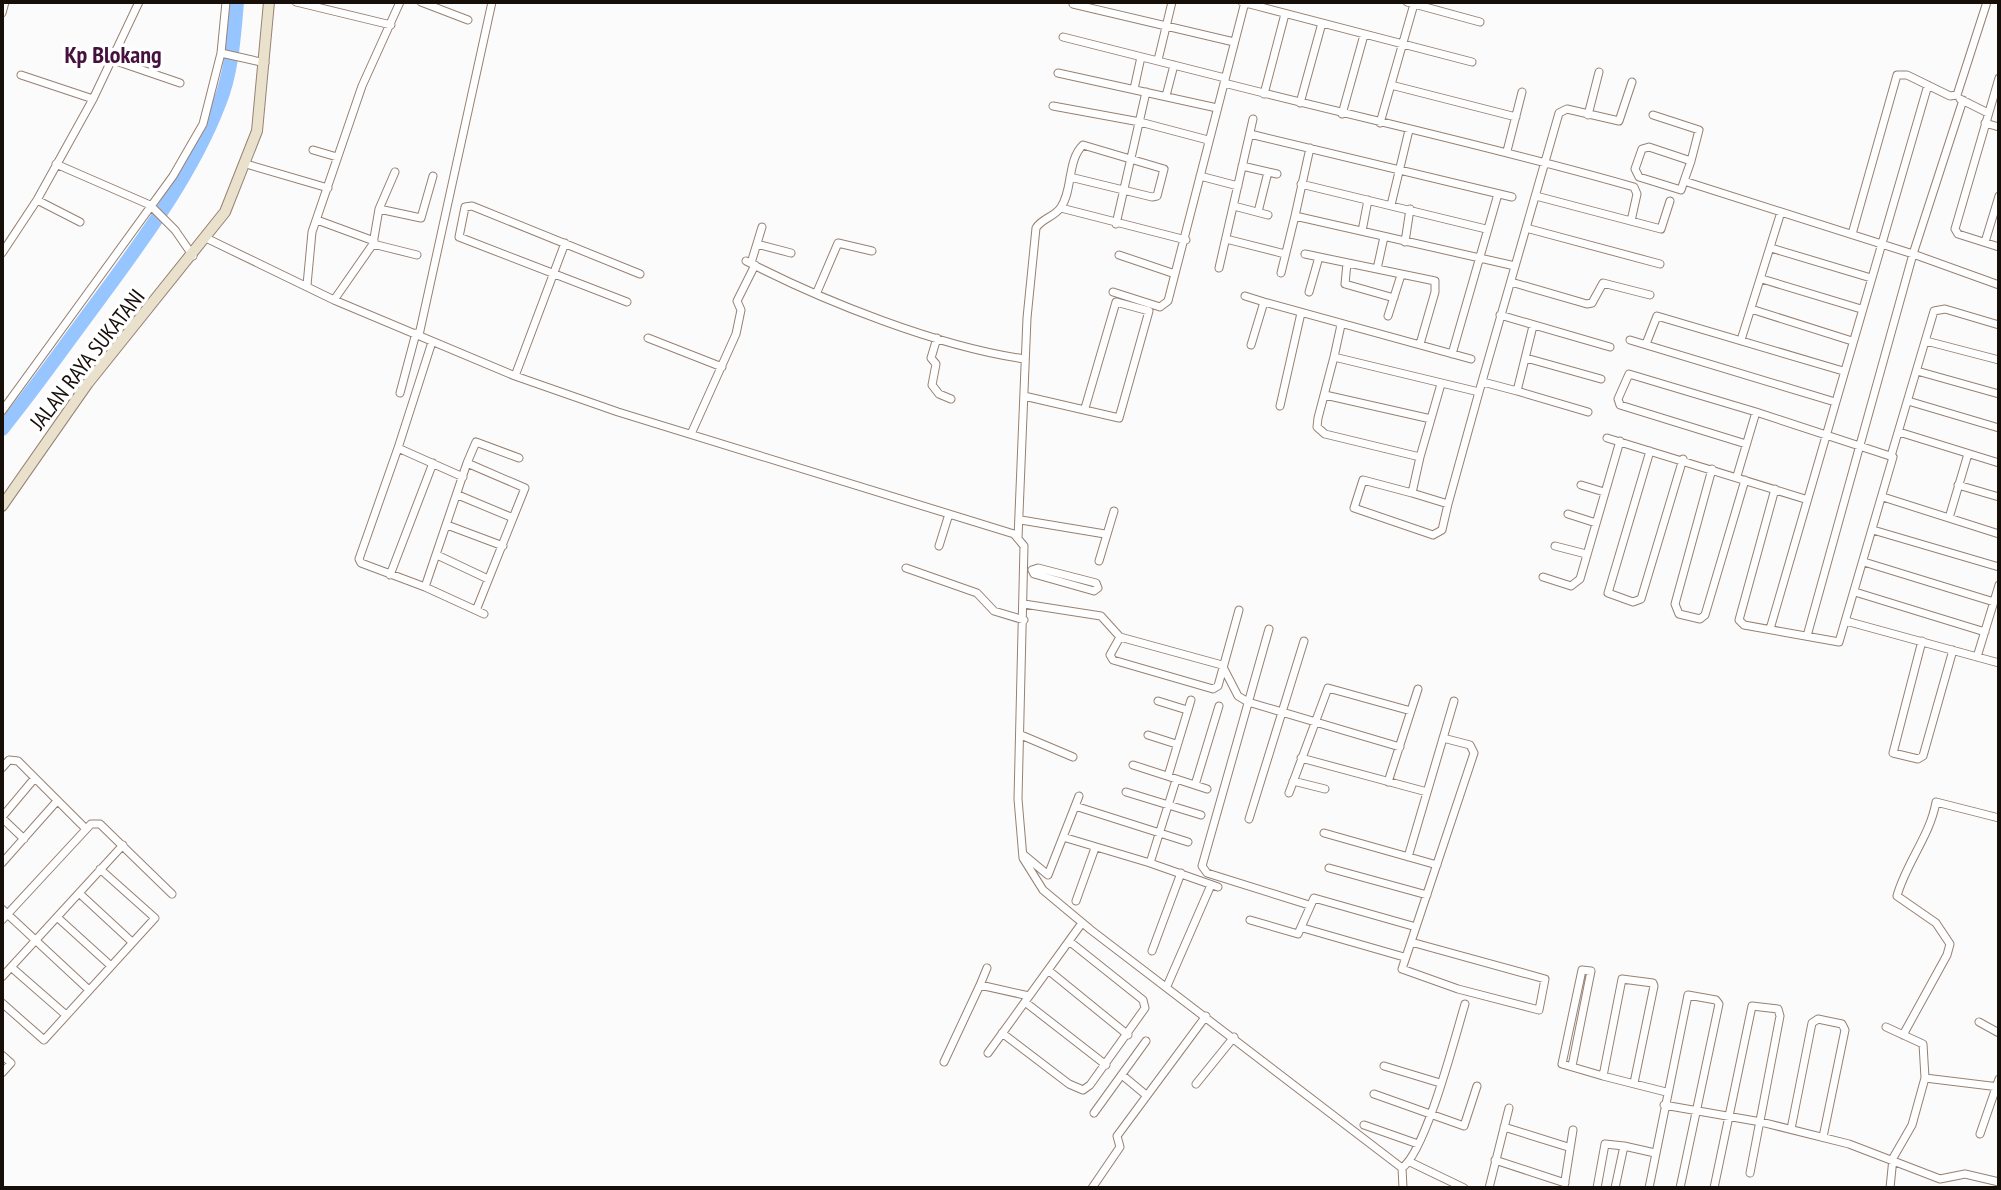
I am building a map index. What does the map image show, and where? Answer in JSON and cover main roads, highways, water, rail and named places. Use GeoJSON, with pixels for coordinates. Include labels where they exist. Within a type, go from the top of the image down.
{"type":"FeatureCollection","features":[{"type":"Feature","properties":{"kind":"main road","name":"JALAN RAYA SUKATANI"},"geometry":{"type":"LineString","coordinates":[[2,506],[88,383],[193,256],[225,212],[246,164],[260,116],[269,2]]}},
{"type":"Feature","properties":{"kind":"waterway"},"geometry":{"type":"LineString","coordinates":[[2,429],[134,251],[195,155],[227,79],[237,2]]}},
{"type":"Feature","properties":{"kind":"district","name":"Kp Blokang"},"geometry":{"type":"Point","coordinates":[113,55]}}]}
